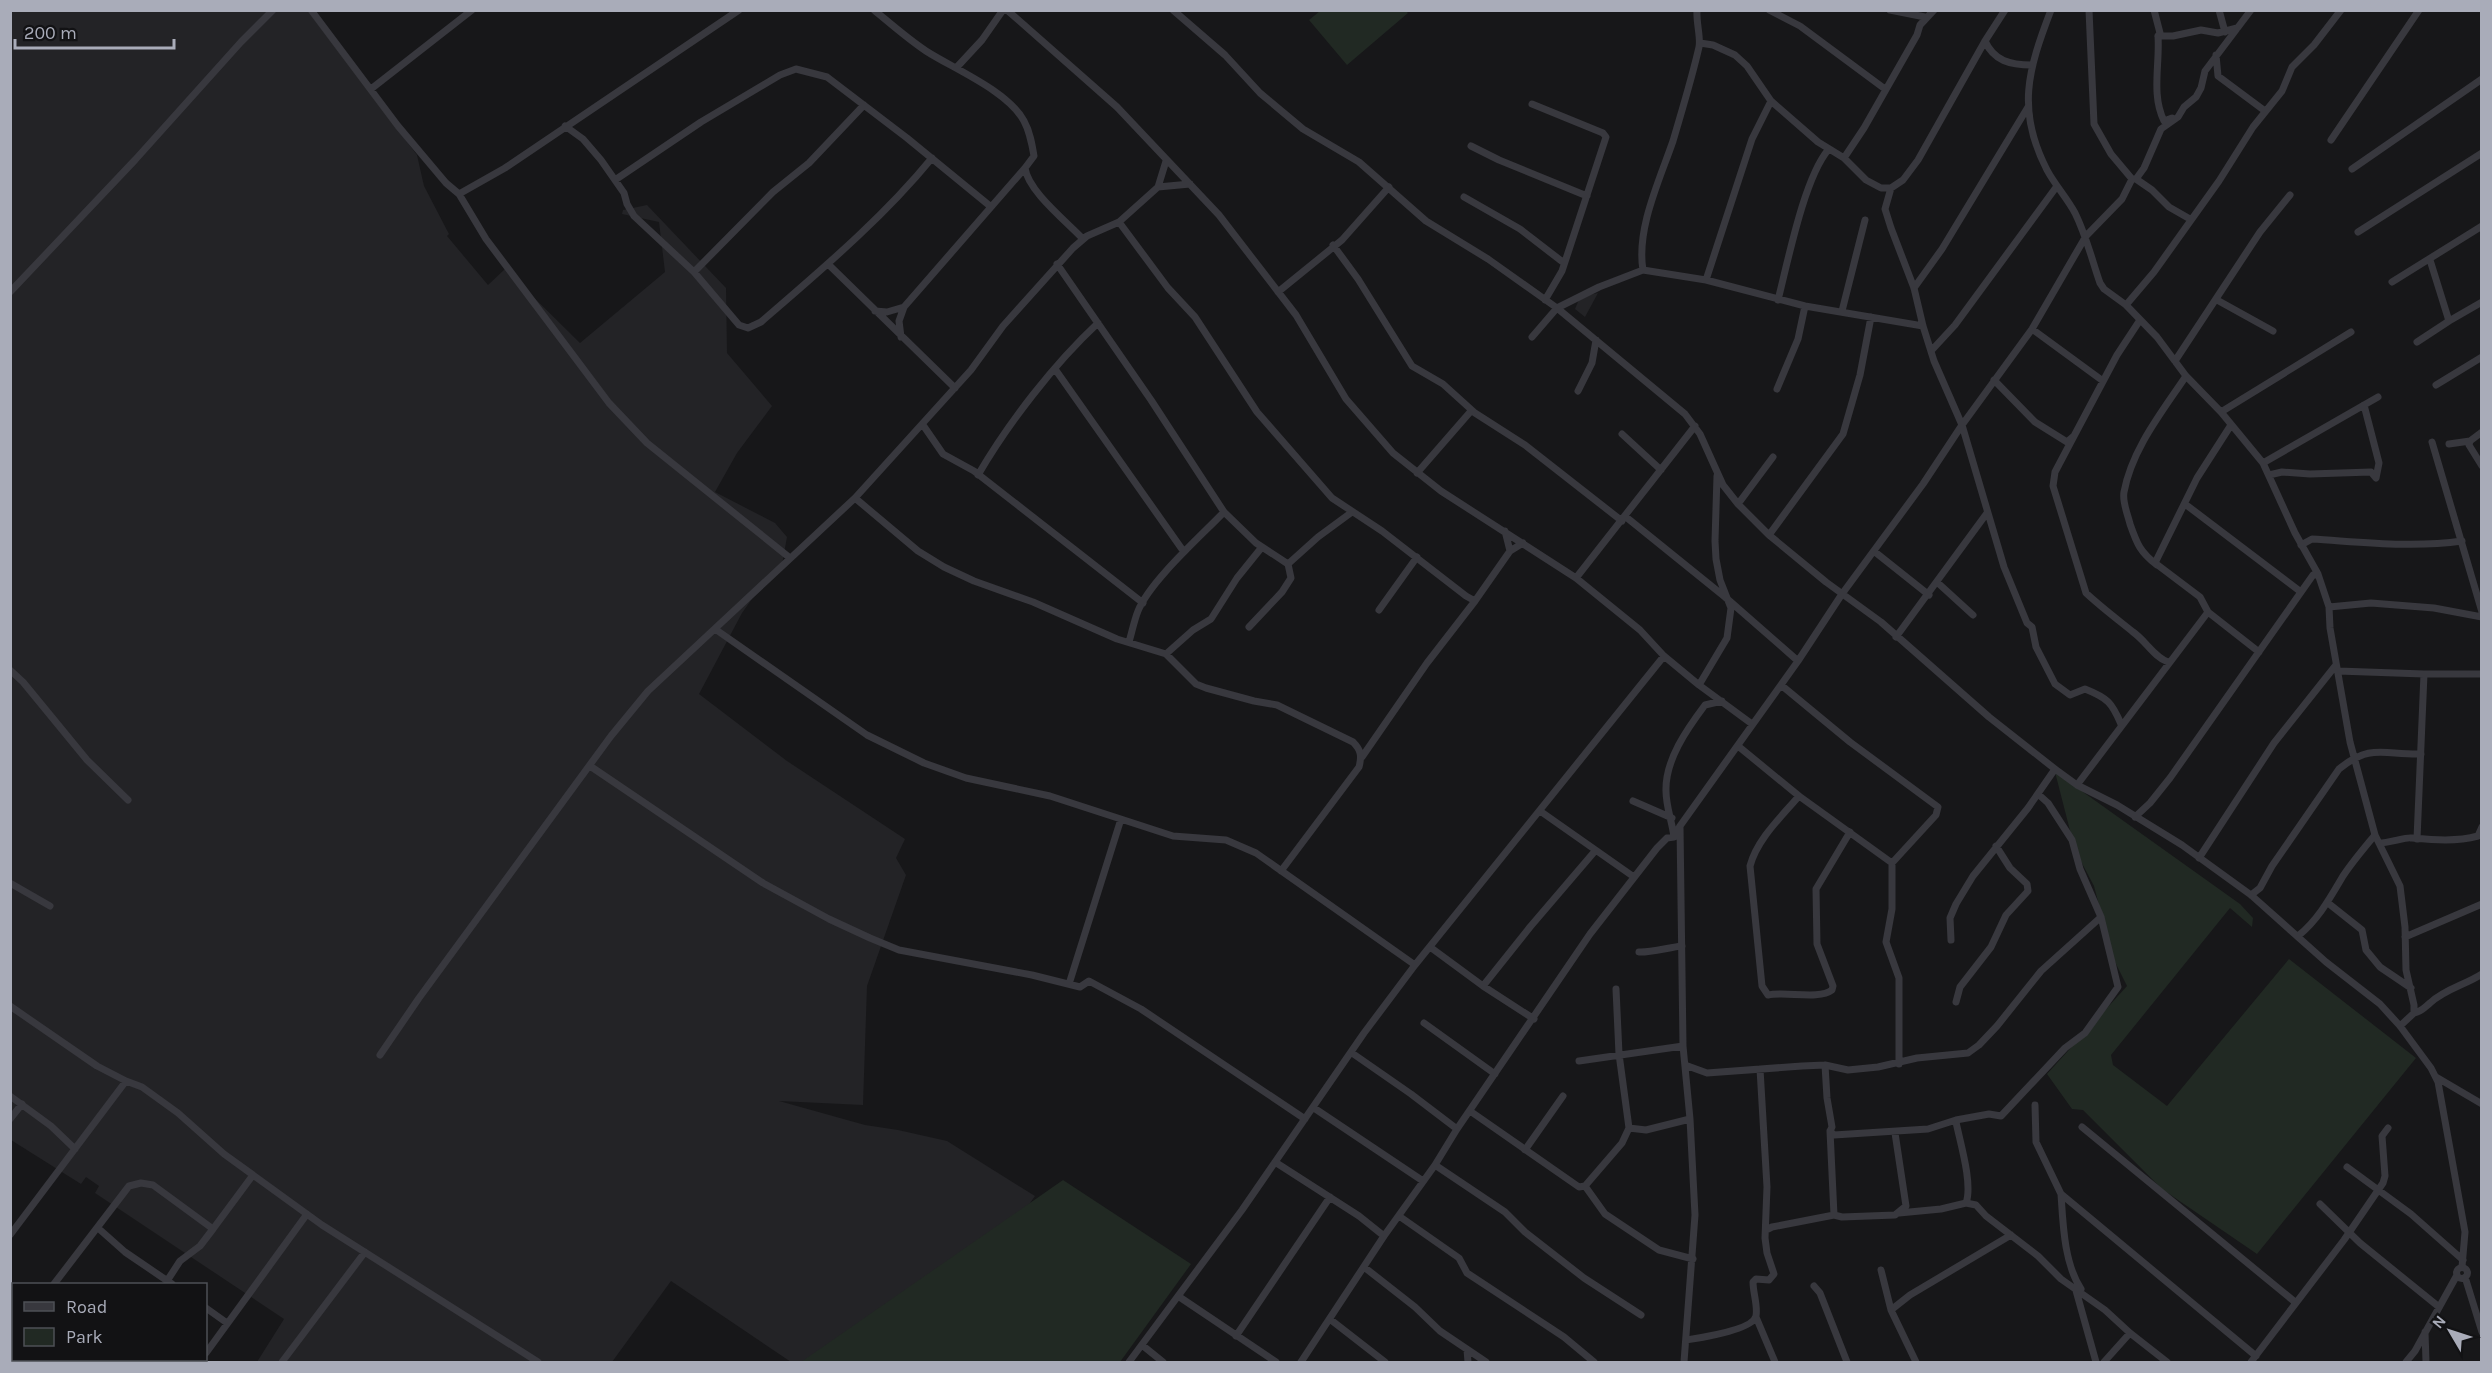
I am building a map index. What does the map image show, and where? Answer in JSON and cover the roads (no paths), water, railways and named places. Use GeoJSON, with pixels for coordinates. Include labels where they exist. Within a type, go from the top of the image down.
{"type":"FeatureCollection","features":[{"type":"Feature","properties":{"kind":"street"},"geometry":{"type":"LineString","coordinates":[[10,292],[135,160],[213,71],[273,10]]}},
{"type":"Feature","properties":{"kind":"street"},"geometry":{"type":"LineString","coordinates":[[311,10],[446,183],[459,194],[486,238],[624,419],[647,443],[790,558]]}},
{"type":"Feature","properties":{"kind":"street"},"geometry":{"type":"LineString","coordinates":[[459,194],[505,168],[740,10]]}},
{"type":"Feature","properties":{"kind":"street"},"geometry":{"type":"LineString","coordinates":[[874,10],[926,51],[957,68],[1009,103],[1023,118],[1030,133],[1034,156],[904,308],[899,321],[901,337]]}},
{"type":"Feature","properties":{"kind":"street"},"geometry":{"type":"LineString","coordinates":[[957,68],[1005,10],[1117,107],[1190,184],[1254,258],[1296,315],[1357,412],[1393,453],[1441,491],[1576,579],[1640,630],[1664,656],[1699,685],[1752,723]]}},
{"type":"Feature","properties":{"kind":"street"},"geometry":{"type":"LineString","coordinates":[[1173,10],[1225,55],[1260,93],[1303,129],[1342,150],[1389,187],[1426,221],[1488,259],[1557,308],[1685,414],[1695,426],[1723,484],[1738,504],[1769,535],[1842,594],[1874,616],[1989,717],[2055,769],[2077,785],[2135,817],[2199,858],[2251,895],[2326,962],[2380,1004],[2400,1026],[2436,1077],[2481,1104]]}},
{"type":"Feature","properties":{"kind":"street"},"geometry":{"type":"LineString","coordinates":[[1643,270],[1641,257],[1645,228],[1673,141],[1700,43],[1696,25],[1697,10]]}},
{"type":"Feature","properties":{"kind":"street"},"geometry":{"type":"LineString","coordinates":[[1769,10],[1800,26],[1885,89]]}},
{"type":"Feature","properties":{"kind":"street"},"geometry":{"type":"LineString","coordinates":[[1890,10],[1925,17]]}},
{"type":"Feature","properties":{"kind":"street"},"geometry":{"type":"LineString","coordinates":[[1844,158],[1864,128],[1925,17],[1934,10]]}},
{"type":"Feature","properties":{"kind":"street"},"geometry":{"type":"LineString","coordinates":[[1700,43],[1713,45],[1735,55],[1747,66],[1771,101],[1828,150],[1844,158],[1866,180],[1881,188],[1891,188],[1903,180],[1918,160],[2005,10]]}},
{"type":"Feature","properties":{"kind":"street"},"geometry":{"type":"LineString","coordinates":[[2051,10],[2031,65],[2028,107],[2037,147],[2057,186],[2074,212],[2085,236],[2100,283],[2104,289],[2126,305],[2157,338],[2186,376],[2221,412],[2263,463],[2301,545],[2318,574],[2329,607],[2343,709],[2354,757],[2375,835],[2400,886],[2406,969],[2414,1013]]}},
{"type":"Feature","properties":{"kind":"street"},"geometry":{"type":"LineString","coordinates":[[2090,10],[2094,124],[2111,154],[2134,179],[2152,190],[2169,207],[2190,219]]}},
{"type":"Feature","properties":{"kind":"street"},"geometry":{"type":"LineString","coordinates":[[1674,837],[1752,723],[1798,662],[1842,594],[1875,552],[1962,425],[2032,329],[2085,236],[2122,199],[2144,168],[2164,121],[2159,110],[2157,91],[2158,36],[2160,33],[2154,10]]}},
{"type":"Feature","properties":{"kind":"street"},"geometry":{"type":"LineString","coordinates":[[2219,10],[2225,32]]}},
{"type":"Feature","properties":{"kind":"street"},"geometry":{"type":"LineString","coordinates":[[2161,129],[2178,117],[2184,107],[2196,97],[2205,71],[2251,10]]}},
{"type":"Feature","properties":{"kind":"street"},"geometry":{"type":"LineString","coordinates":[[2126,305],[2154,272],[2219,181],[2265,111],[2282,92],[2292,67],[2314,45],[2341,10]]}},
{"type":"Feature","properties":{"kind":"street"},"geometry":{"type":"LineString","coordinates":[[2331,140],[2420,10]]}},
{"type":"Feature","properties":{"kind":"street"},"geometry":{"type":"LineString","coordinates":[[371,89],[469,12]]}},
{"type":"Feature","properties":{"kind":"street"},"geometry":{"type":"LineString","coordinates":[[2158,36],[2173,36],[2201,30],[2225,32],[2240,27]]}},
{"type":"Feature","properties":{"kind":"street"},"geometry":{"type":"LineString","coordinates":[[1985,41],[1991,54],[2002,61],[2013,65],[2031,65]]}},
{"type":"Feature","properties":{"kind":"street"},"geometry":{"type":"LineString","coordinates":[[2216,55],[2218,76],[2265,111]]}},
{"type":"Feature","properties":{"kind":"street"},"geometry":{"type":"LineString","coordinates":[[615,180],[701,122],[780,75],[796,69],[827,77],[990,206]]}},
{"type":"Feature","properties":{"kind":"street"},"geometry":{"type":"LineString","coordinates":[[2352,169],[2481,79]]}},
{"type":"Feature","properties":{"kind":"street"},"geometry":{"type":"LineString","coordinates":[[1706,280],[1752,140],[1771,101]]}},
{"type":"Feature","properties":{"kind":"street"},"geometry":{"type":"LineString","coordinates":[[1532,104],[1603,133],[1606,137],[1562,271],[1545,300]]}},
{"type":"Feature","properties":{"kind":"street"},"geometry":{"type":"LineString","coordinates":[[694,272],[773,192],[809,163],[864,105]]}},
{"type":"Feature","properties":{"kind":"street"},"geometry":{"type":"LineString","coordinates":[[1914,288],[1942,249],[2028,107]]}},
{"type":"Feature","properties":{"kind":"street"},"geometry":{"type":"LineString","coordinates":[[2164,121],[2178,117]]}},
{"type":"Feature","properties":{"kind":"street"},"geometry":{"type":"LineString","coordinates":[[565,126],[583,139],[615,180],[634,216],[694,272],[740,325],[748,328],[761,322],[828,264],[912,182],[932,158]]}},
{"type":"Feature","properties":{"kind":"street"},"geometry":{"type":"LineString","coordinates":[[1471,146],[1587,196]]}},
{"type":"Feature","properties":{"kind":"street"},"geometry":{"type":"LineString","coordinates":[[1778,300],[1810,184],[1819,161],[1828,150]]}},
{"type":"Feature","properties":{"kind":"street"},"geometry":{"type":"LineString","coordinates":[[2358,232],[2481,153]]}},
{"type":"Feature","properties":{"kind":"street"},"geometry":{"type":"LineString","coordinates":[[380,1055],[419,998],[648,691],[855,498],[955,388],[1003,326],[1057,264],[1083,239],[1119,222],[1158,187],[1167,161]]}},
{"type":"Feature","properties":{"kind":"street"},"geometry":{"type":"LineString","coordinates":[[1025,168],[1026,176],[1033,189],[1083,239]]}},
{"type":"Feature","properties":{"kind":"street"},"geometry":{"type":"LineString","coordinates":[[1158,187],[1190,184]]}},
{"type":"Feature","properties":{"kind":"street"},"geometry":{"type":"LineString","coordinates":[[1931,351],[1955,325],[2057,186]]}},
{"type":"Feature","properties":{"kind":"street"},"geometry":{"type":"LineString","coordinates":[[1278,292],[1348,234],[1389,187]]}},
{"type":"Feature","properties":{"kind":"street"},"geometry":{"type":"LineString","coordinates":[[1891,188],[1885,209],[1914,288],[1931,351],[1962,425],[2004,567],[2027,623],[2032,627],[2036,647],[2055,684],[2070,695],[2085,689],[2112,703],[2121,724]]}},
{"type":"Feature","properties":{"kind":"street"},"geometry":{"type":"LineString","coordinates":[[2175,361],[2260,232],[2290,195]]}},
{"type":"Feature","properties":{"kind":"street"},"geometry":{"type":"LineString","coordinates":[[1464,197],[1520,229],[1564,263]]}},
{"type":"Feature","properties":{"kind":"street"},"geometry":{"type":"LineString","coordinates":[[1842,311],[1865,220]]}},
{"type":"Feature","properties":{"kind":"street"},"geometry":{"type":"LineString","coordinates":[[1119,222],[1168,288],[1195,316],[1264,421],[1332,498],[1417,557],[1475,601]]}},
{"type":"Feature","properties":{"kind":"street"},"geometry":{"type":"LineString","coordinates":[[2392,282],[2481,226]]}},
{"type":"Feature","properties":{"kind":"street"},"geometry":{"type":"LineString","coordinates":[[1333,246],[1358,279],[1412,366],[1443,384],[1471,411],[1525,445],[1624,519],[1725,597],[1798,662]]}},
{"type":"Feature","properties":{"kind":"street"},"geometry":{"type":"LineString","coordinates":[[2430,260],[2449,321]]}},
{"type":"Feature","properties":{"kind":"street"},"geometry":{"type":"LineString","coordinates":[[828,264],[955,388]]}},
{"type":"Feature","properties":{"kind":"street"},"geometry":{"type":"LineString","coordinates":[[1057,264],[1224,512],[1262,547],[1288,564],[1291,578],[1282,592],[1250,627]]}},
{"type":"Feature","properties":{"kind":"street"},"geometry":{"type":"LineString","coordinates":[[1532,336],[1557,308],[1599,287],[1643,270],[1706,280],[1805,306],[1923,326]]}},
{"type":"Feature","properties":{"kind":"street"},"geometry":{"type":"LineString","coordinates":[[2217,300],[2273,331]]}},
{"type":"Feature","properties":{"kind":"street"},"geometry":{"type":"LineString","coordinates":[[2417,342],[2481,302]]}},
{"type":"Feature","properties":{"kind":"street"},"geometry":{"type":"LineString","coordinates":[[1777,388],[1798,339],[1805,306]]}},
{"type":"Feature","properties":{"kind":"street"},"geometry":{"type":"LineString","coordinates":[[875,311],[887,312],[904,308]]}},
{"type":"Feature","properties":{"kind":"street"},"geometry":{"type":"LineString","coordinates":[[1769,535],[1843,434],[1851,414],[1871,317]]}},
{"type":"Feature","properties":{"kind":"street"},"geometry":{"type":"LineString","coordinates":[[2140,320],[2103,381],[2055,472],[2053,486],[2086,592],[2099,606],[2135,633],[2161,660],[2169,663]]}},
{"type":"Feature","properties":{"kind":"street"},"geometry":{"type":"LineString","coordinates":[[978,475],[1009,427],[1055,369],[1098,323]]}},
{"type":"Feature","properties":{"kind":"street"},"geometry":{"type":"LineString","coordinates":[[2032,329],[2103,381]]}},
{"type":"Feature","properties":{"kind":"street"},"geometry":{"type":"LineString","coordinates":[[2221,412],[2351,332]]}},
{"type":"Feature","properties":{"kind":"street"},"geometry":{"type":"LineString","coordinates":[[1578,391],[1592,363],[1596,340]]}},
{"type":"Feature","properties":{"kind":"street"},"geometry":{"type":"LineString","coordinates":[[2436,385],[2481,357]]}},
{"type":"Feature","properties":{"kind":"street"},"geometry":{"type":"LineString","coordinates":[[1055,369],[1184,552]]}},
{"type":"Feature","properties":{"kind":"street"},"geometry":{"type":"LineString","coordinates":[[2159,567],[2143,554],[2136,541],[2124,501],[2124,492],[2132,462],[2153,425],[2186,376]]}},
{"type":"Feature","properties":{"kind":"street"},"geometry":{"type":"LineString","coordinates":[[1994,380],[2034,422],[2063,441],[2067,442],[2074,436]]}},
{"type":"Feature","properties":{"kind":"street"},"geometry":{"type":"LineString","coordinates":[[2263,463],[2378,397]]}},
{"type":"Feature","properties":{"kind":"street"},"geometry":{"type":"LineString","coordinates":[[2269,476],[2282,472],[2310,474],[2371,472],[2376,478],[2379,463],[2364,405]]}},
{"type":"Feature","properties":{"kind":"street"},"geometry":{"type":"LineString","coordinates":[[1417,473],[1471,411]]}},
{"type":"Feature","properties":{"kind":"street"},"geometry":{"type":"LineString","coordinates":[[923,425],[943,454],[978,475],[1143,603]]}},
{"type":"Feature","properties":{"kind":"street"},"geometry":{"type":"LineString","coordinates":[[2230,425],[2213,450],[2154,563],[2200,597],[2208,612],[2259,652]]}},
{"type":"Feature","properties":{"kind":"street"},"geometry":{"type":"LineString","coordinates":[[1576,579],[1695,426]]}},
{"type":"Feature","properties":{"kind":"street"},"geometry":{"type":"LineString","coordinates":[[2449,444],[2470,441],[2481,432]]}},
{"type":"Feature","properties":{"kind":"street"},"geometry":{"type":"LineString","coordinates":[[1622,434],[1661,470]]}},
{"type":"Feature","properties":{"kind":"street"},"geometry":{"type":"LineString","coordinates":[[2470,441],[2469,445],[2481,466]]}},
{"type":"Feature","properties":{"kind":"street"},"geometry":{"type":"LineString","coordinates":[[2329,607],[2371,603],[2434,608],[2481,615],[2462,541],[2432,442]]}},
{"type":"Feature","properties":{"kind":"street"},"geometry":{"type":"LineString","coordinates":[[1738,504],[1773,457]]}},
{"type":"Feature","properties":{"kind":"street"},"geometry":{"type":"LineString","coordinates":[[1699,685],[1727,638],[1731,609],[1720,580],[1714,541],[1717,472]]}},
{"type":"Feature","properties":{"kind":"street"},"geometry":{"type":"LineString","coordinates":[[1716,495],[1723,484]]}},
{"type":"Feature","properties":{"kind":"street"},"geometry":{"type":"LineString","coordinates":[[855,498],[918,551],[944,567],[1128,642],[1166,654],[1196,684],[1254,701],[1277,705],[1353,742],[1360,748],[1362,757]]}},
{"type":"Feature","properties":{"kind":"street"},"geometry":{"type":"LineString","coordinates":[[2186,504],[2301,592]]}},
{"type":"Feature","properties":{"kind":"street"},"geometry":{"type":"LineString","coordinates":[[1128,642],[1138,609],[1184,552],[1224,512]]}},
{"type":"Feature","properties":{"kind":"street"},"geometry":{"type":"LineString","coordinates":[[1288,564],[1318,537],[1352,512]]}},
{"type":"Feature","properties":{"kind":"street"},"geometry":{"type":"LineString","coordinates":[[1896,637],[1938,583],[1987,513]]}},
{"type":"Feature","properties":{"kind":"street"},"geometry":{"type":"LineString","coordinates":[[1505,531],[1510,551]]}},
{"type":"Feature","properties":{"kind":"street"},"geometry":{"type":"LineString","coordinates":[[2301,545],[2312,539],[2433,545],[2462,541]]}},
{"type":"Feature","properties":{"kind":"street"},"geometry":{"type":"LineString","coordinates":[[1281,871],[1359,767],[1362,757],[1426,663],[1475,601],[1510,551],[1523,543]]}},
{"type":"Feature","properties":{"kind":"street"},"geometry":{"type":"LineString","coordinates":[[1166,654],[1193,630],[1211,619],[1237,578],[1262,547]]}},
{"type":"Feature","properties":{"kind":"street"},"geometry":{"type":"LineString","coordinates":[[1875,552],[1929,595]]}},
{"type":"Feature","properties":{"kind":"street"},"geometry":{"type":"LineString","coordinates":[[1379,610],[1417,557]]}},
{"type":"Feature","properties":{"kind":"street"},"geometry":{"type":"LineString","coordinates":[[2135,817],[2150,804],[2313,575],[2318,574]]}},
{"type":"Feature","properties":{"kind":"street"},"geometry":{"type":"LineString","coordinates":[[1938,583],[1973,615]]}},
{"type":"Feature","properties":{"kind":"street"},"geometry":{"type":"LineString","coordinates":[[2077,785],[2208,612]]}},
{"type":"Feature","properties":{"kind":"street"},"geometry":{"type":"LineString","coordinates":[[715,629],[867,735],[897,751],[966,778],[1050,796],[1173,836],[1226,840],[1256,853],[1415,965]]}},
{"type":"Feature","properties":{"kind":"street"},"geometry":{"type":"LineString","coordinates":[[1130,1362],[1415,965],[1664,656]]}},
{"type":"Feature","properties":{"kind":"street"},"geometry":{"type":"LineString","coordinates":[[2337,668],[2424,674],[2481,674]]}},
{"type":"Feature","properties":{"kind":"street"},"geometry":{"type":"LineString","coordinates":[[2199,858],[2274,743],[2337,668]]}},
{"type":"Feature","properties":{"kind":"street"},"geometry":{"type":"LineString","coordinates":[[10,670],[23,682],[87,760],[128,800]]}},
{"type":"Feature","properties":{"kind":"street"},"geometry":{"type":"LineString","coordinates":[[2417,839],[2424,674]]}},
{"type":"Feature","properties":{"kind":"street"},"geometry":{"type":"LineString","coordinates":[[1781,685],[1850,742],[1938,807],[1936,815],[1892,863],[1892,909],[1886,942],[1899,978],[1899,1064]]}},
{"type":"Feature","properties":{"kind":"street"},"geometry":{"type":"LineString","coordinates":[[1674,837],[1666,790],[1668,770],[1678,747],[1705,705],[1722,701]]}},
{"type":"Feature","properties":{"kind":"street"},"geometry":{"type":"LineString","coordinates":[[1738,746],[1799,795],[1892,863]]}},
{"type":"Feature","properties":{"kind":"street"},"geometry":{"type":"LineString","coordinates":[[2251,895],[2260,888],[2272,866],[2339,769],[2354,757],[2366,753],[2421,754]]}},
{"type":"Feature","properties":{"kind":"street"},"geometry":{"type":"LineString","coordinates":[[590,766],[763,883],[829,919],[899,950],[1032,975],[1080,987],[1089,981],[1141,1009],[1305,1119]]}},
{"type":"Feature","properties":{"kind":"street"},"geometry":{"type":"LineString","coordinates":[[1951,940],[1950,918],[1956,904],[1996,846],[2055,769]]}},
{"type":"Feature","properties":{"kind":"street"},"geometry":{"type":"LineString","coordinates":[[1830,1131],[1834,1135],[1842,1136],[1895,1132],[1928,1129],[1940,1124],[1989,1114],[2001,1116],[2065,1048],[2085,1033],[2118,987],[2101,917],[2080,868],[2072,840],[2048,803],[2038,794]]}},
{"type":"Feature","properties":{"kind":"street"},"geometry":{"type":"LineString","coordinates":[[1799,795],[1764,838],[1749,866],[1762,986],[1768,994],[1824,995],[1832,990],[1833,986],[1817,944],[1816,889],[1850,832]]}},
{"type":"Feature","properties":{"kind":"street"},"geometry":{"type":"LineString","coordinates":[[1633,801],[1671,818]]}},
{"type":"Feature","properties":{"kind":"street"},"geometry":{"type":"LineString","coordinates":[[1540,811],[1634,877]]}},
{"type":"Feature","properties":{"kind":"street"},"geometry":{"type":"LineString","coordinates":[[1069,984],[1121,819]]}},
{"type":"Feature","properties":{"kind":"street"},"geometry":{"type":"LineString","coordinates":[[1680,826],[1683,1046],[1690,1119],[1695,1215],[1684,1362]]}},
{"type":"Feature","properties":{"kind":"street"},"geometry":{"type":"LineString","coordinates":[[2379,843],[2393,843],[2409,837],[2463,840],[2478,836],[2481,827]]}},
{"type":"Feature","properties":{"kind":"street"},"geometry":{"type":"LineString","coordinates":[[2298,936],[2328,903],[2344,875],[2375,835]]}},
{"type":"Feature","properties":{"kind":"street"},"geometry":{"type":"LineString","coordinates":[[1301,1362],[1590,934],[1657,848],[1667,838],[1674,837]]}},
{"type":"Feature","properties":{"kind":"street"},"geometry":{"type":"LineString","coordinates":[[1956,1002],[1960,987],[1991,947],[2006,915],[2028,891],[2027,884],[2010,868],[1996,846]]}},
{"type":"Feature","properties":{"kind":"street"},"geometry":{"type":"LineString","coordinates":[[1483,986],[1595,851]]}},
{"type":"Feature","properties":{"kind":"street"},"geometry":{"type":"LineString","coordinates":[[10,883],[50,906]]}},
{"type":"Feature","properties":{"kind":"street"},"geometry":{"type":"LineString","coordinates":[[2328,903],[2362,930],[2366,950],[2380,967],[2411,988]]}},
{"type":"Feature","properties":{"kind":"street"},"geometry":{"type":"LineString","coordinates":[[2405,937],[2481,904]]}},
{"type":"Feature","properties":{"kind":"street"},"geometry":{"type":"LineString","coordinates":[[1685,1065],[1707,1073],[1825,1065],[1848,1070],[1899,1064],[1917,1058],[1968,1053],[1997,1026],[2041,971],[2101,917]]}},
{"type":"Feature","properties":{"kind":"street"},"geometry":{"type":"LineString","coordinates":[[1430,946],[1483,986],[1534,1019]]}},
{"type":"Feature","properties":{"kind":"street"},"geometry":{"type":"LineString","coordinates":[[1639,952],[1645,953],[1652,949],[1682,946]]}},
{"type":"Feature","properties":{"kind":"street"},"geometry":{"type":"LineString","coordinates":[[2467,984],[2481,974]]}},
{"type":"Feature","properties":{"kind":"street"},"geometry":{"type":"LineString","coordinates":[[2400,1026],[2414,1013],[2422,1011],[2441,993],[2481,981]]}},
{"type":"Feature","properties":{"kind":"street"},"geometry":{"type":"LineString","coordinates":[[1470,1111],[1579,1187],[1585,1186],[1622,1143],[1629,1128],[1619,1054],[1616,989]]}},
{"type":"Feature","properties":{"kind":"street"},"geometry":{"type":"LineString","coordinates":[[10,1006],[97,1066],[142,1087],[178,1113],[224,1154],[307,1214],[449,1308],[538,1362]]}},
{"type":"Feature","properties":{"kind":"street"},"geometry":{"type":"LineString","coordinates":[[1424,1023],[1495,1074]]}},
{"type":"Feature","properties":{"kind":"street"},"geometry":{"type":"LineString","coordinates":[[1579,1061],[1683,1046]]}},
{"type":"Feature","properties":{"kind":"street"},"geometry":{"type":"LineString","coordinates":[[1352,1053],[1457,1129]]}},
{"type":"Feature","properties":{"kind":"street"},"geometry":{"type":"LineString","coordinates":[[1825,1065],[1832,1127],[1830,1131],[1834,1215]]}},
{"type":"Feature","properties":{"kind":"street"},"geometry":{"type":"LineString","coordinates":[[1760,1069],[1767,1187],[1767,1253],[1774,1274],[1769,1280],[1759,1279],[1753,1282],[1756,1317],[1775,1362]]}},
{"type":"Feature","properties":{"kind":"street"},"geometry":{"type":"LineString","coordinates":[[2406,1362],[2463,1263],[2465,1232],[2436,1077]]}},
{"type":"Feature","properties":{"kind":"street"},"geometry":{"type":"LineString","coordinates":[[10,1234],[126,1081]]}},
{"type":"Feature","properties":{"kind":"street"},"geometry":{"type":"LineString","coordinates":[[10,1096],[51,1126],[75,1149]]}},
{"type":"Feature","properties":{"kind":"street"},"geometry":{"type":"LineString","coordinates":[[1525,1150],[1563,1096]]}},
{"type":"Feature","properties":{"kind":"street"},"geometry":{"type":"LineString","coordinates":[[10,1119],[22,1104]]}},
{"type":"Feature","properties":{"kind":"street"},"geometry":{"type":"LineString","coordinates":[[2035,1105],[2036,1142],[2061,1194],[2065,1238],[2076,1282],[2082,1292]]}},
{"type":"Feature","properties":{"kind":"street"},"geometry":{"type":"LineString","coordinates":[[1314,1108],[1424,1181]]}},
{"type":"Feature","properties":{"kind":"street"},"geometry":{"type":"LineString","coordinates":[[1629,1128],[1646,1130],[1690,1119]]}},
{"type":"Feature","properties":{"kind":"street"},"geometry":{"type":"LineString","coordinates":[[1956,1122],[1967,1178],[1966,1203]]}},
{"type":"Feature","properties":{"kind":"street"},"geometry":{"type":"LineString","coordinates":[[2082,1127],[2295,1302]]}},
{"type":"Feature","properties":{"kind":"street"},"geometry":{"type":"LineString","coordinates":[[2251,1362],[2379,1189],[2385,1176],[2382,1136],[2388,1128]]}},
{"type":"Feature","properties":{"kind":"street"},"geometry":{"type":"LineString","coordinates":[[1895,1132],[1906,1206],[1899,1213]]}},
{"type":"Feature","properties":{"kind":"street"},"geometry":{"type":"LineString","coordinates":[[1275,1162],[1359,1216],[1384,1236]]}},
{"type":"Feature","properties":{"kind":"street"},"geometry":{"type":"LineString","coordinates":[[1436,1164],[1505,1212],[1525,1232],[1584,1278],[1641,1315]]}},
{"type":"Feature","properties":{"kind":"street"},"geometry":{"type":"LineString","coordinates":[[2347,1167],[2411,1214],[2463,1263],[2467,1270],[2465,1277],[2481,1332]]}},
{"type":"Feature","properties":{"kind":"street"},"geometry":{"type":"LineString","coordinates":[[98,1228],[125,1252],[169,1283],[180,1261],[200,1246],[253,1175]]}},
{"type":"Feature","properties":{"kind":"street"},"geometry":{"type":"LineString","coordinates":[[57,1283],[129,1186],[141,1183],[153,1185],[213,1229]]}},
{"type":"Feature","properties":{"kind":"street"},"geometry":{"type":"LineString","coordinates":[[1585,1186],[1605,1214],[1659,1250],[1693,1259]]}},
{"type":"Feature","properties":{"kind":"street"},"geometry":{"type":"LineString","coordinates":[[2061,1194],[2256,1356]]}},
{"type":"Feature","properties":{"kind":"street"},"geometry":{"type":"LineString","coordinates":[[1236,1336],[1330,1197]]}},
{"type":"Feature","properties":{"kind":"street"},"geometry":{"type":"LineString","coordinates":[[1766,1230],[1834,1215],[1842,1217],[1895,1215],[1966,1203],[1976,1205],[2061,1279],[2082,1292],[2167,1362]]}},
{"type":"Feature","properties":{"kind":"street"},"geometry":{"type":"LineString","coordinates":[[2320,1204],[2349,1232],[2439,1306]]}},
{"type":"Feature","properties":{"kind":"street"},"geometry":{"type":"LineString","coordinates":[[207,1352],[307,1214]]}},
{"type":"Feature","properties":{"kind":"street"},"geometry":{"type":"LineString","coordinates":[[1399,1216],[1459,1258],[1467,1273],[1564,1337],[1594,1362]]}},
{"type":"Feature","properties":{"kind":"street"},"geometry":{"type":"LineString","coordinates":[[1891,1310],[1910,1295],[2011,1235]]}},
{"type":"Feature","properties":{"kind":"street"},"geometry":{"type":"LineString","coordinates":[[282,1362],[365,1252]]}},
{"type":"Feature","properties":{"kind":"street"},"geometry":{"type":"LineString","coordinates":[[1364,1268],[1415,1307],[1440,1331],[1486,1362]]}},
{"type":"Feature","properties":{"kind":"street"},"geometry":{"type":"LineString","coordinates":[[1881,1270],[1891,1310],[1916,1362]]}},
{"type":"Feature","properties":{"kind":"street"},"geometry":{"type":"LineString","coordinates":[[2457,1275],[2459,1278],[2465,1277]]}},
{"type":"Feature","properties":{"kind":"street"},"geometry":{"type":"LineString","coordinates":[[1815,1286],[1820,1293],[1847,1362]]}},
{"type":"Feature","properties":{"kind":"street"},"geometry":{"type":"LineString","coordinates":[[2075,1287],[2096,1362]]}},
{"type":"Feature","properties":{"kind":"street"},"geometry":{"type":"LineString","coordinates":[[1178,1296],[1276,1362]]}},
{"type":"Feature","properties":{"kind":"street"},"geometry":{"type":"LineString","coordinates":[[207,1309],[227,1323]]}},
{"type":"Feature","properties":{"kind":"street"},"geometry":{"type":"LineString","coordinates":[[1686,1340],[1716,1335],[1751,1323],[1756,1317]]}},
{"type":"Feature","properties":{"kind":"street"},"geometry":{"type":"LineString","coordinates":[[1331,1320],[1377,1359],[1385,1362]]}},
{"type":"Feature","properties":{"kind":"street"},"geometry":{"type":"LineString","coordinates":[[2425,1332],[2426,1362]]}},
{"type":"Feature","properties":{"kind":"street"},"geometry":{"type":"LineString","coordinates":[[2104,1362],[2130,1333]]}},
{"type":"Feature","properties":{"kind":"street"},"geometry":{"type":"LineString","coordinates":[[1142,1345],[1163,1362]]}},
{"type":"Feature","properties":{"kind":"street"},"geometry":{"type":"LineString","coordinates":[[1467,1350],[1468,1362]]}}]}
